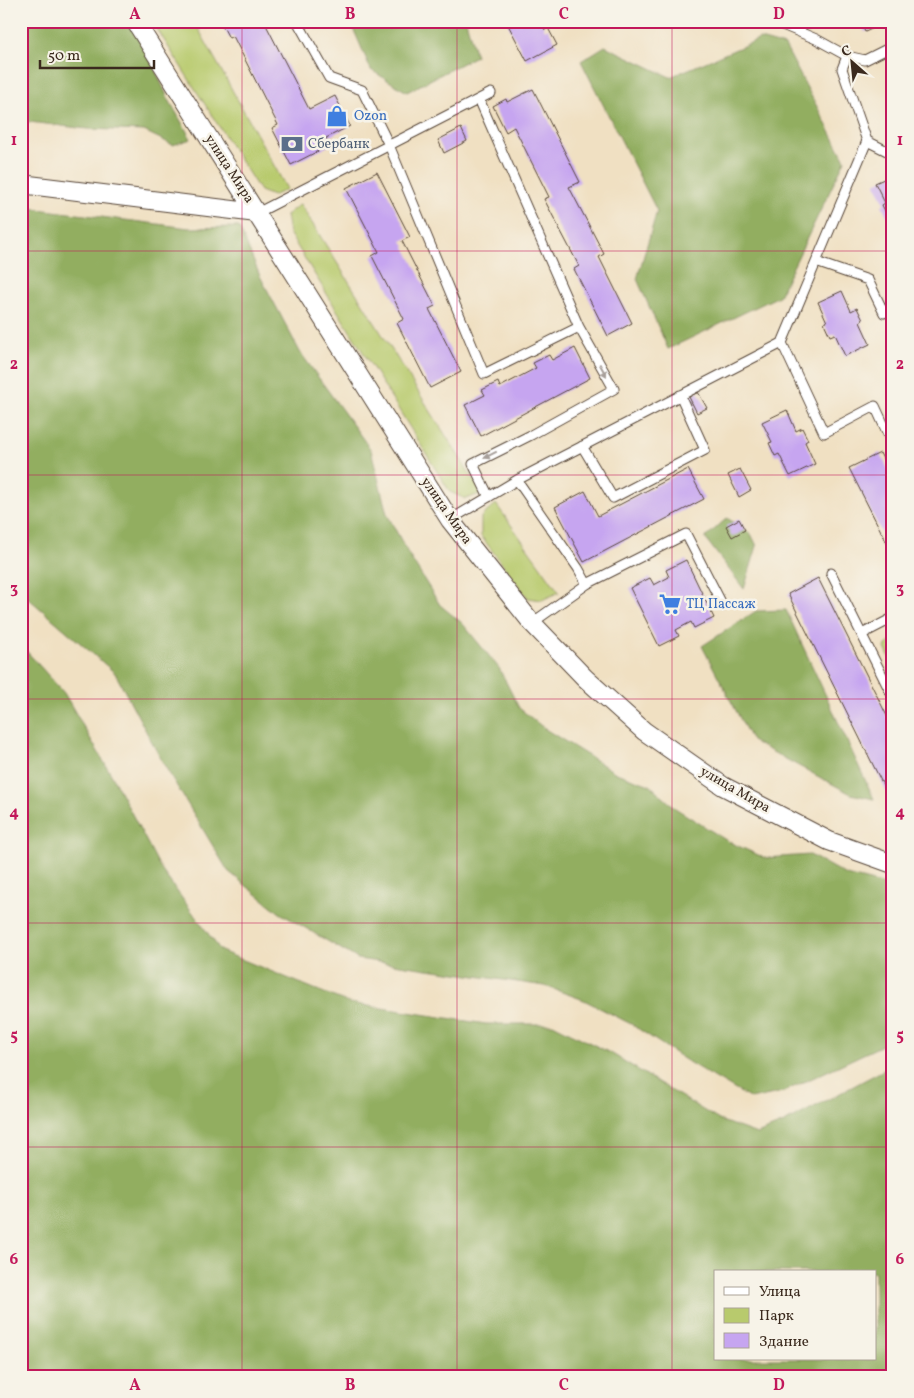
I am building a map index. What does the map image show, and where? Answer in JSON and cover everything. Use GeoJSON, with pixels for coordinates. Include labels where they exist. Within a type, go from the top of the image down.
{"type":"FeatureCollection","features":[{"type":"Feature","properties":{"kind":"street","name":"улица Мира"},"geometry":{"type":"LineString","coordinates":[[135,21],[450,520],[532,623],[585,678],[644,731],[723,786],[829,841],[893,864]]}},
{"type":"Feature","properties":{"kind":"street"},"geometry":{"type":"LineString","coordinates":[[21,184],[257,213]]}},
{"type":"Feature","properties":{"kind":"lane"},"geometry":{"type":"LineString","coordinates":[[297,21],[328,78],[362,90],[388,145],[484,374],[579,328]]}},
{"type":"Feature","properties":{"kind":"lane"},"geometry":{"type":"LineString","coordinates":[[773,21],[816,39],[847,56],[864,60],[893,46]]}},
{"type":"Feature","properties":{"kind":"lane"},"geometry":{"type":"LineString","coordinates":[[450,520],[517,480],[782,343],[867,141],[842,69],[847,56]]}},
{"type":"Feature","properties":{"kind":"lane"},"geometry":{"type":"LineString","coordinates":[[257,213],[492,93]]}},
{"type":"Feature","properties":{"kind":"lane"},"geometry":{"type":"LineString","coordinates":[[479,99],[579,328],[614,390],[473,464],[489,497]]}},
{"type":"Feature","properties":{"kind":"lane"},"geometry":{"type":"LineString","coordinates":[[867,141],[893,154]]}},
{"type":"Feature","properties":{"kind":"lane"},"geometry":{"type":"LineString","coordinates":[[816,262],[868,280],[884,313]]}},
{"type":"Feature","properties":{"kind":"lane"},"geometry":{"type":"LineString","coordinates":[[782,343],[824,433],[875,406],[893,445]]}},
{"type":"Feature","properties":{"kind":"lane"},"geometry":{"type":"LineString","coordinates":[[582,446],[613,498],[705,450],[680,395]]}},
{"type":"Feature","properties":{"kind":"lane"},"geometry":{"type":"LineString","coordinates":[[517,480],[578,568],[586,584]]}},
{"type":"Feature","properties":{"kind":"lane"},"geometry":{"type":"LineString","coordinates":[[532,623],[586,584],[686,534],[723,606]]}},
{"type":"Feature","properties":{"kind":"lane"},"geometry":{"type":"LineString","coordinates":[[831,573],[893,698]]}},
{"type":"Feature","properties":{"kind":"lane"},"geometry":{"type":"LineString","coordinates":[[862,634],[893,618]]}},
{"type":"Feature","properties":{"kind":"green space"},"geometry":{"type":"Polygon","coordinates":[[[21,21],[123,21],[139,35],[168,98],[191,139],[173,145],[144,131],[87,129],[21,121],[21,21]]]}},
{"type":"Feature","properties":{"kind":"green space"},"geometry":{"type":"Polygon","coordinates":[[[152,21],[194,21],[287,189],[273,196],[260,191],[152,21]]]}},
{"type":"Feature","properties":{"kind":"green space"},"geometry":{"type":"Polygon","coordinates":[[[350,21],[466,21],[476,56],[407,92],[371,70],[350,21]]]}},
{"type":"Feature","properties":{"kind":"green space"},"geometry":{"type":"Polygon","coordinates":[[[760,39],[785,46],[845,160],[779,296],[668,349],[637,279],[657,211],[581,61],[605,46],[670,77],[760,39]]]}},
{"type":"Feature","properties":{"kind":"green space"},"geometry":{"type":"Polygon","coordinates":[[[300,204],[482,493],[466,499],[450,492],[289,233],[286,215],[300,204]]]}},
{"type":"Feature","properties":{"kind":"green space"},"geometry":{"type":"Polygon","coordinates":[[[21,207],[189,228],[239,227],[260,276],[300,352],[371,450],[387,514],[410,557],[440,605],[462,623],[499,668],[519,708],[545,729],[616,773],[650,785],[675,808],[729,842],[765,858],[810,855],[846,875],[893,887],[893,1040],[783,1092],[751,1099],[690,1063],[631,1024],[584,1000],[545,986],[358,959],[280,913],[228,871],[163,763],[115,673],[21,592],[21,207]]]}},
{"type":"Feature","properties":{"kind":"green space"},"geometry":{"type":"Polygon","coordinates":[[[496,504],[559,592],[542,600],[528,598],[481,536],[481,517],[496,504]]]}},
{"type":"Feature","properties":{"kind":"green space"},"geometry":{"type":"Polygon","coordinates":[[[727,518],[751,534],[757,546],[744,589],[705,538],[727,518]]]}},
{"type":"Feature","properties":{"kind":"green space"},"geometry":{"type":"Polygon","coordinates":[[[786,610],[874,799],[851,794],[752,741],[702,646],[756,611],[786,610]]]}},
{"type":"Feature","properties":{"kind":"green space"},"geometry":{"type":"Polygon","coordinates":[[[893,640],[893,665],[885,648],[893,640]]]}},
{"type":"Feature","properties":{"kind":"green space"},"geometry":{"type":"Polygon","coordinates":[[[21,645],[64,693],[112,776],[162,871],[221,951],[349,1003],[486,1024],[553,1024],[614,1055],[719,1120],[757,1134],[784,1123],[893,1065],[893,1377],[21,1377],[21,645]]]}},
{"type":"Feature","properties":{"kind":"building"},"geometry":{"type":"Polygon","coordinates":[[[220,21],[264,21],[309,109],[335,96],[350,126],[326,138],[330,145],[291,165],[272,128],[278,125],[233,36],[229,38],[220,21]]]}},
{"type":"Feature","properties":{"kind":"building"},"geometry":{"type":"Polygon","coordinates":[[[506,21],[541,21],[545,30],[548,28],[557,45],[527,61],[506,21]]]}},
{"type":"Feature","properties":{"kind":"building"},"geometry":{"type":"Polygon","coordinates":[[[860,21],[873,21],[876,27],[865,32],[860,21]]]}},
{"type":"Feature","properties":{"kind":"building"},"geometry":{"type":"Polygon","coordinates":[[[533,89],[580,182],[569,187],[604,254],[599,257],[632,323],[608,336],[574,269],[579,266],[544,199],[549,197],[514,127],[506,132],[493,106],[506,99],[507,102],[533,89]]]}},
{"type":"Feature","properties":{"kind":"building"},"geometry":{"type":"Polygon","coordinates":[[[461,128],[467,141],[444,153],[438,140],[461,128]]]}},
{"type":"Feature","properties":{"kind":"building"},"geometry":{"type":"Polygon","coordinates":[[[377,172],[410,237],[402,241],[435,306],[429,309],[461,372],[430,388],[397,323],[404,319],[372,256],[379,252],[346,188],[377,172]]]}},
{"type":"Feature","properties":{"kind":"building"},"geometry":{"type":"Polygon","coordinates":[[[893,175],[893,215],[888,217],[882,205],[885,203],[875,183],[893,175]]]}},
{"type":"Feature","properties":{"kind":"building"},"geometry":{"type":"Polygon","coordinates":[[[842,291],[851,311],[857,308],[863,320],[860,322],[870,344],[845,356],[835,334],[830,336],[824,323],[827,322],[818,302],[842,291]]]}},
{"type":"Feature","properties":{"kind":"building"},"geometry":{"type":"Polygon","coordinates":[[[575,348],[590,378],[481,436],[465,405],[485,395],[482,390],[498,382],[500,387],[536,368],[533,363],[549,355],[552,360],[575,348]]]}},
{"type":"Feature","properties":{"kind":"building"},"geometry":{"type":"Polygon","coordinates":[[[698,392],[707,408],[697,413],[689,397],[698,392]]]}},
{"type":"Feature","properties":{"kind":"building"},"geometry":{"type":"Polygon","coordinates":[[[787,410],[796,431],[802,428],[808,440],[805,442],[815,464],[790,476],[779,454],[775,456],[769,443],[772,442],[762,422],[787,410]]]}},
{"type":"Feature","properties":{"kind":"building"},"geometry":{"type":"Polygon","coordinates":[[[880,453],[893,479],[893,555],[849,468],[880,453]]]}},
{"type":"Feature","properties":{"kind":"building"},"geometry":{"type":"Polygon","coordinates":[[[688,469],[704,499],[584,562],[555,507],[585,491],[598,516],[688,469]]]}},
{"type":"Feature","properties":{"kind":"building"},"geometry":{"type":"Polygon","coordinates":[[[740,469],[751,490],[739,497],[728,475],[740,469]]]}},
{"type":"Feature","properties":{"kind":"building"},"geometry":{"type":"Polygon","coordinates":[[[739,519],[745,530],[732,537],[726,526],[739,519]]]}},
{"type":"Feature","properties":{"kind":"building"},"geometry":{"type":"Polygon","coordinates":[[[686,560],[714,618],[694,628],[691,622],[676,630],[679,636],[659,646],[630,588],[650,578],[654,585],[669,577],[666,570],[686,560]]]}},
{"type":"Feature","properties":{"kind":"building"},"geometry":{"type":"Polygon","coordinates":[[[818,578],[893,728],[893,799],[889,797],[788,594],[818,578]]]}},
{"type":"Feature","properties":{"kind":"place","name":"Ozon"},"geometry":{"type":"Point","coordinates":[337,116]}},
{"type":"Feature","properties":{"kind":"place","name":"Сбербанк"},"geometry":{"type":"Point","coordinates":[292,144]}},
{"type":"Feature","properties":{"kind":"place","name":"ТЦ Пассаж"},"geometry":{"type":"Point","coordinates":[670,604]}}]}
